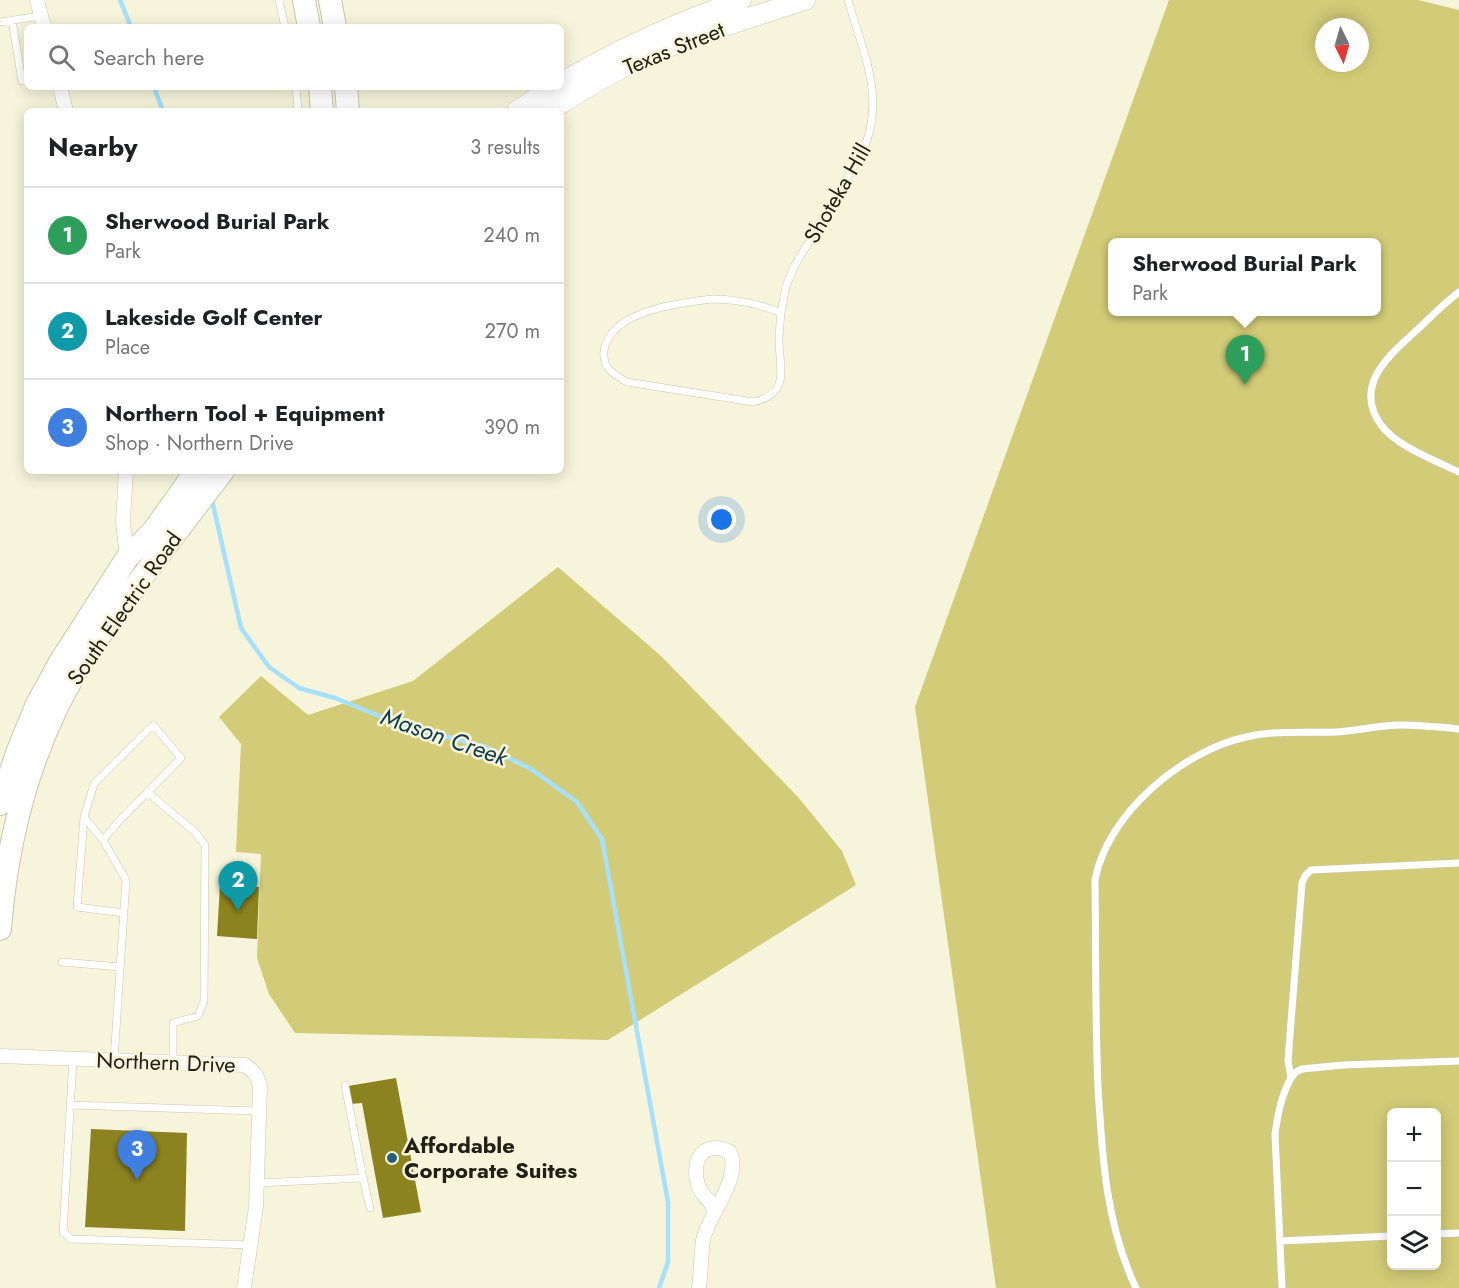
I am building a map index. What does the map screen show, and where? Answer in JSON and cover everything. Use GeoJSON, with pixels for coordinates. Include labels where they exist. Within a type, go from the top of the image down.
{"type":"FeatureCollection","features":[{"type":"Feature","properties":{"kind":"main road"},"geometry":{"type":"LineString","coordinates":[[304,0],[308,24]]}},
{"type":"Feature","properties":{"kind":"main road"},"geometry":{"type":"LineString","coordinates":[[330,0],[334,24]]}},
{"type":"Feature","properties":{"kind":"main road","name":"Texas Street"},"geometry":{"type":"LineString","coordinates":[[564,81],[651,35],[741,0]]}},
{"type":"Feature","properties":{"kind":"main road","name":"Texas Street"},"geometry":{"type":"LineString","coordinates":[[554,108],[645,57],[805,0]]}},
{"type":"Feature","properties":{"kind":"main road"},"geometry":{"type":"LineString","coordinates":[[320,90],[322,108]]}},
{"type":"Feature","properties":{"kind":"main road"},"geometry":{"type":"LineString","coordinates":[[346,90],[348,108]]}},
{"type":"Feature","properties":{"kind":"main road"},"geometry":{"type":"LineString","coordinates":[[522,108],[549,90]]}},
{"type":"Feature","properties":{"kind":"main road","name":"South Electric Road"},"geometry":{"type":"LineString","coordinates":[[0,804],[16,753],[37,704],[60,662],[128,558],[154,530],[194,474]]}},
{"type":"Feature","properties":{"kind":"main road","name":"South Electric Road"},"geometry":{"type":"LineString","coordinates":[[0,929],[5,877],[13,833],[24,791],[41,742],[58,704],[109,621],[221,474]]}},
{"type":"Feature","properties":{"kind":"street"},"geometry":{"type":"LineString","coordinates":[[37,0],[43,21]]}},
{"type":"Feature","properties":{"kind":"street"},"geometry":{"type":"LineString","coordinates":[[61,90],[65,108]]}},
{"type":"Feature","properties":{"kind":"street"},"geometry":{"type":"LineString","coordinates":[[126,474],[123,522],[128,558]]}},
{"type":"Feature","properties":{"kind":"street","name":"Northern Drive"},"geometry":{"type":"LineString","coordinates":[[0,1056],[244,1065],[253,1070],[260,1088],[257,1183],[244,1288]]}},
{"type":"Feature","properties":{"kind":"street"},"geometry":{"type":"LineString","coordinates":[[699,1288],[704,1240],[714,1214]]}},
{"type":"Feature","properties":{"kind":"lane"},"geometry":{"type":"LineString","coordinates":[[279,0],[284,24]]}},
{"type":"Feature","properties":{"kind":"lane","name":"Shoteka Hill"},"geometry":{"type":"LineString","coordinates":[[781,313],[739,299],[712,299],[642,313],[625,320],[615,330],[604,350],[604,361],[607,368],[627,382],[753,402],[766,399],[774,393],[781,378],[779,341],[786,286],[795,265],[862,153],[870,137],[874,120],[871,80],[848,0]]}},
{"type":"Feature","properties":{"kind":"lane"},"geometry":{"type":"LineString","coordinates":[[12,20],[22,81],[24,81]]}},
{"type":"Feature","properties":{"kind":"lane"},"geometry":{"type":"LineString","coordinates":[[0,22],[43,21]]}},
{"type":"Feature","properties":{"kind":"lane"},"geometry":{"type":"LineString","coordinates":[[296,90],[298,108]]}},
{"type":"Feature","properties":{"kind":"lane"},"geometry":{"type":"LineString","coordinates":[[1459,292],[1385,360],[1375,376],[1371,389],[1374,413],[1390,435],[1459,472]]}},
{"type":"Feature","properties":{"kind":"lane"},"geometry":{"type":"LineString","coordinates":[[103,840],[181,758],[153,725],[94,784],[84,817],[77,907],[124,912]]}},
{"type":"Feature","properties":{"kind":"lane"},"geometry":{"type":"LineString","coordinates":[[1136,1288],[1117,1239],[1106,1188],[1101,1144],[1097,1062],[1095,880],[1104,848],[1124,819],[1157,784],[1187,762],[1220,745],[1244,737],[1269,733],[1337,732],[1398,725],[1459,729]]}},
{"type":"Feature","properties":{"kind":"lane"},"geometry":{"type":"LineString","coordinates":[[147,792],[195,832],[205,845],[204,1001],[198,1016],[173,1023],[173,1062]]}},
{"type":"Feature","properties":{"kind":"lane"},"geometry":{"type":"LineString","coordinates":[[84,817],[103,840],[126,880],[114,1060]]}},
{"type":"Feature","properties":{"kind":"lane"},"geometry":{"type":"LineString","coordinates":[[1291,1078],[1288,1060],[1302,883],[1305,876],[1311,870],[1459,863]]}},
{"type":"Feature","properties":{"kind":"lane"},"geometry":{"type":"LineString","coordinates":[[62,962],[120,967]]}},
{"type":"Feature","properties":{"kind":"lane"},"geometry":{"type":"LineString","coordinates":[[73,1059],[63,1232],[71,1239],[251,1245]]}},
{"type":"Feature","properties":{"kind":"lane"},"geometry":{"type":"LineString","coordinates":[[1282,1288],[1275,1134],[1285,1089],[1291,1078],[1302,1069],[1459,1061]]}},
{"type":"Feature","properties":{"kind":"lane"},"geometry":{"type":"LineString","coordinates":[[345,1085],[370,1208]]}},
{"type":"Feature","properties":{"kind":"lane"},"geometry":{"type":"LineString","coordinates":[[70,1105],[259,1112]]}},
{"type":"Feature","properties":{"kind":"lane"},"geometry":{"type":"LineString","coordinates":[[257,1183],[363,1178]]}},
{"type":"Feature","properties":{"kind":"lane"},"geometry":{"type":"LineString","coordinates":[[1441,1234],[1459,1233]]}},
{"type":"Feature","properties":{"kind":"lane"},"geometry":{"type":"LineString","coordinates":[[1280,1241],[1387,1236]]}},
{"type":"Feature","properties":{"kind":"shaded area"},"geometry":{"type":"Polygon","coordinates":[[[1169,0],[1418,0],[1459,10],[1459,1288],[996,1288],[915,707],[1169,0]]]}},
{"type":"Feature","properties":{"kind":"shaded area"},"geometry":{"type":"Polygon","coordinates":[[[558,567],[661,656],[798,797],[842,851],[856,885],[608,1040],[295,1033],[269,994],[257,958],[261,854],[236,852],[241,744],[219,717],[261,676],[308,715],[413,681],[558,567]]]}},
{"type":"Feature","properties":{"kind":"building"},"geometry":{"type":"Polygon","coordinates":[[[220,885],[259,887],[257,939],[217,936],[220,885]]]}},
{"type":"Feature","properties":{"kind":"building","name":"Affordable Corporate Suites"},"geometry":{"type":"Polygon","coordinates":[[[396,1078],[421,1212],[383,1218],[362,1103],[351,1104],[348,1086],[396,1078]]]}},
{"type":"Feature","properties":{"kind":"building"},"geometry":{"type":"Polygon","coordinates":[[[91,1129],[187,1133],[185,1231],[85,1227],[91,1129]]]}},
{"type":"Feature","properties":{"kind":"waterway","name":"Mason Creek"},"geometry":{"type":"LineString","coordinates":[[120,0],[130,24]]}},
{"type":"Feature","properties":{"kind":"waterway","name":"Mason Creek"},"geometry":{"type":"LineString","coordinates":[[155,90],[162,108]]}},
{"type":"Feature","properties":{"kind":"waterway","name":"Mason Creek"},"geometry":{"type":"LineString","coordinates":[[212,500],[241,628],[269,667],[299,688],[335,698],[399,724],[486,747],[531,769],[577,802],[602,839],[668,1202],[668,1262],[659,1288]]}},
{"type":"Feature","properties":{"kind":"place","name":"Sherwood Burial Park"},"geometry":{"type":"Point","coordinates":[1245,385]}},
{"type":"Feature","properties":{"kind":"place","name":"Lakeside Golf Center"},"geometry":{"type":"Point","coordinates":[238,911]}},
{"type":"Feature","properties":{"kind":"place","name":"Affordable Corporate Suites"},"geometry":{"type":"Point","coordinates":[392,1158]}},
{"type":"Feature","properties":{"kind":"place","name":"Northern Tool + Equipment"},"geometry":{"type":"Point","coordinates":[137,1180]}}]}
